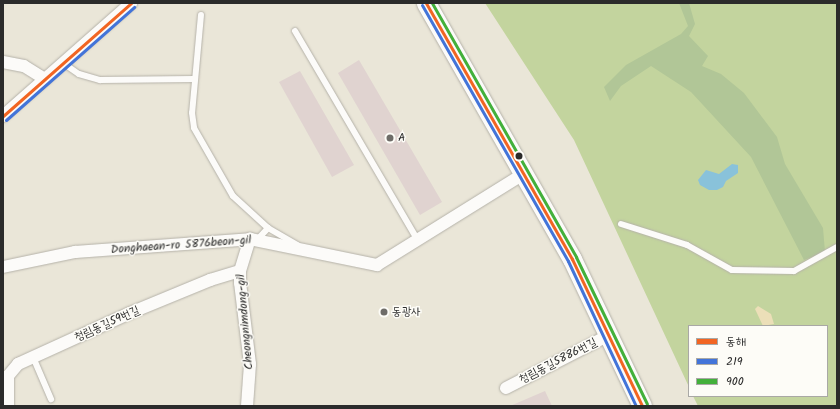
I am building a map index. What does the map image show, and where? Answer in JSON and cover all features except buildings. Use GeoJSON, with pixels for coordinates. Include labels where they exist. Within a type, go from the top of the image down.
{"type":"FeatureCollection","features":[{"type":"Feature","properties":{"kind":"main road"},"geometry":{"type":"LineString","coordinates":[[426,3],[525,173],[572,259],[610,335],[642,406]]}},
{"type":"Feature","properties":{"kind":"street"},"geometry":{"type":"LineString","coordinates":[[3,116],[131,3]]}},
{"type":"Feature","properties":{"kind":"street"},"geometry":{"type":"LineString","coordinates":[[3,62],[24,66],[45,79]]}},
{"type":"Feature","properties":{"kind":"street","name":"Donghaean-ro 5876beon-gil"},"geometry":{"type":"LineString","coordinates":[[3,267],[75,252],[253,239],[377,265],[525,173]]}},
{"type":"Feature","properties":{"kind":"street","name":"Cheongnimdong-gil"},"geometry":{"type":"LineString","coordinates":[[247,406],[250,364],[240,295],[240,270],[246,250],[253,239]]}},
{"type":"Feature","properties":{"kind":"street","name":"청림동길59번길"},"geometry":{"type":"LineString","coordinates":[[8,406],[10,371],[33,357],[130,313],[210,280],[240,270]]}},
{"type":"Feature","properties":{"kind":"street","name":"청림동길5886번길"},"geometry":{"type":"LineString","coordinates":[[506,388],[610,335]]}},
{"type":"Feature","properties":{"kind":"lane"},"geometry":{"type":"LineString","coordinates":[[201,15],[194,79],[192,113],[194,128],[227,187],[268,228],[308,250]]}},
{"type":"Feature","properties":{"kind":"lane"},"geometry":{"type":"LineString","coordinates":[[295,31],[417,239]]}},
{"type":"Feature","properties":{"kind":"lane"},"geometry":{"type":"LineString","coordinates":[[63,63],[79,74],[100,80],[194,79]]}},
{"type":"Feature","properties":{"kind":"lane"},"geometry":{"type":"LineString","coordinates":[[621,224],[687,246],[732,270],[794,271],[837,247]]}},
{"type":"Feature","properties":{"kind":"lane"},"geometry":{"type":"LineString","coordinates":[[253,239],[268,228]]}},
{"type":"Feature","properties":{"kind":"lane"},"geometry":{"type":"LineString","coordinates":[[33,357],[51,399]]}},
{"type":"Feature","properties":{"kind":"green space"},"geometry":{"type":"Polygon","coordinates":[[[485,3],[837,3],[837,406],[698,406],[694,397],[828,397],[828,325],[688,325],[688,385],[574,140],[485,3]]]}},
{"type":"Feature","properties":{"kind":"green space"},"geometry":{"type":"Polygon","coordinates":[[[679,3],[689,3],[695,24],[689,36],[708,56],[702,66],[721,74],[744,93],[777,137],[785,164],[823,228],[825,252],[804,260],[751,157],[691,92],[651,66],[621,86],[610,101],[604,87],[626,65],[681,34],[688,26],[679,3]]]}},
{"type":"Feature","properties":{"kind":"sand"},"geometry":{"type":"Polygon","coordinates":[[[758,306],[771,314],[774,324],[763,325],[755,309],[758,306]]]}},
{"type":"Feature","properties":{"kind":"water"},"geometry":{"type":"Polygon","coordinates":[[[732,164],[738,165],[738,173],[726,181],[723,187],[717,190],[709,190],[700,185],[698,180],[706,170],[719,174],[732,164]]]}},
{"type":"Feature","properties":{"kind":"transit line","name":"동해"},"geometry":{"type":"LineString","coordinates":[[3,116],[131,3]]}},
{"type":"Feature","properties":{"kind":"transit line","name":"동해"},"geometry":{"type":"LineString","coordinates":[[426,3],[572,259],[642,406]]}},
{"type":"Feature","properties":{"kind":"transit line","name":"900"},"geometry":{"type":"LineString","coordinates":[[432,3],[576,257],[647,404]]}},
{"type":"Feature","properties":{"kind":"transit line","name":"219"},"geometry":{"type":"LineString","coordinates":[[422,5],[568,261],[636,406]]}},
{"type":"Feature","properties":{"kind":"transit line","name":"219"},"geometry":{"type":"LineString","coordinates":[[6,120],[134,7]]}},
{"type":"Feature","properties":{"kind":"place","name":"A"},"geometry":{"type":"Point","coordinates":[390,138]}},
{"type":"Feature","properties":{"kind":"place","name":"동광사"},"geometry":{"type":"Point","coordinates":[384,312]}}]}
